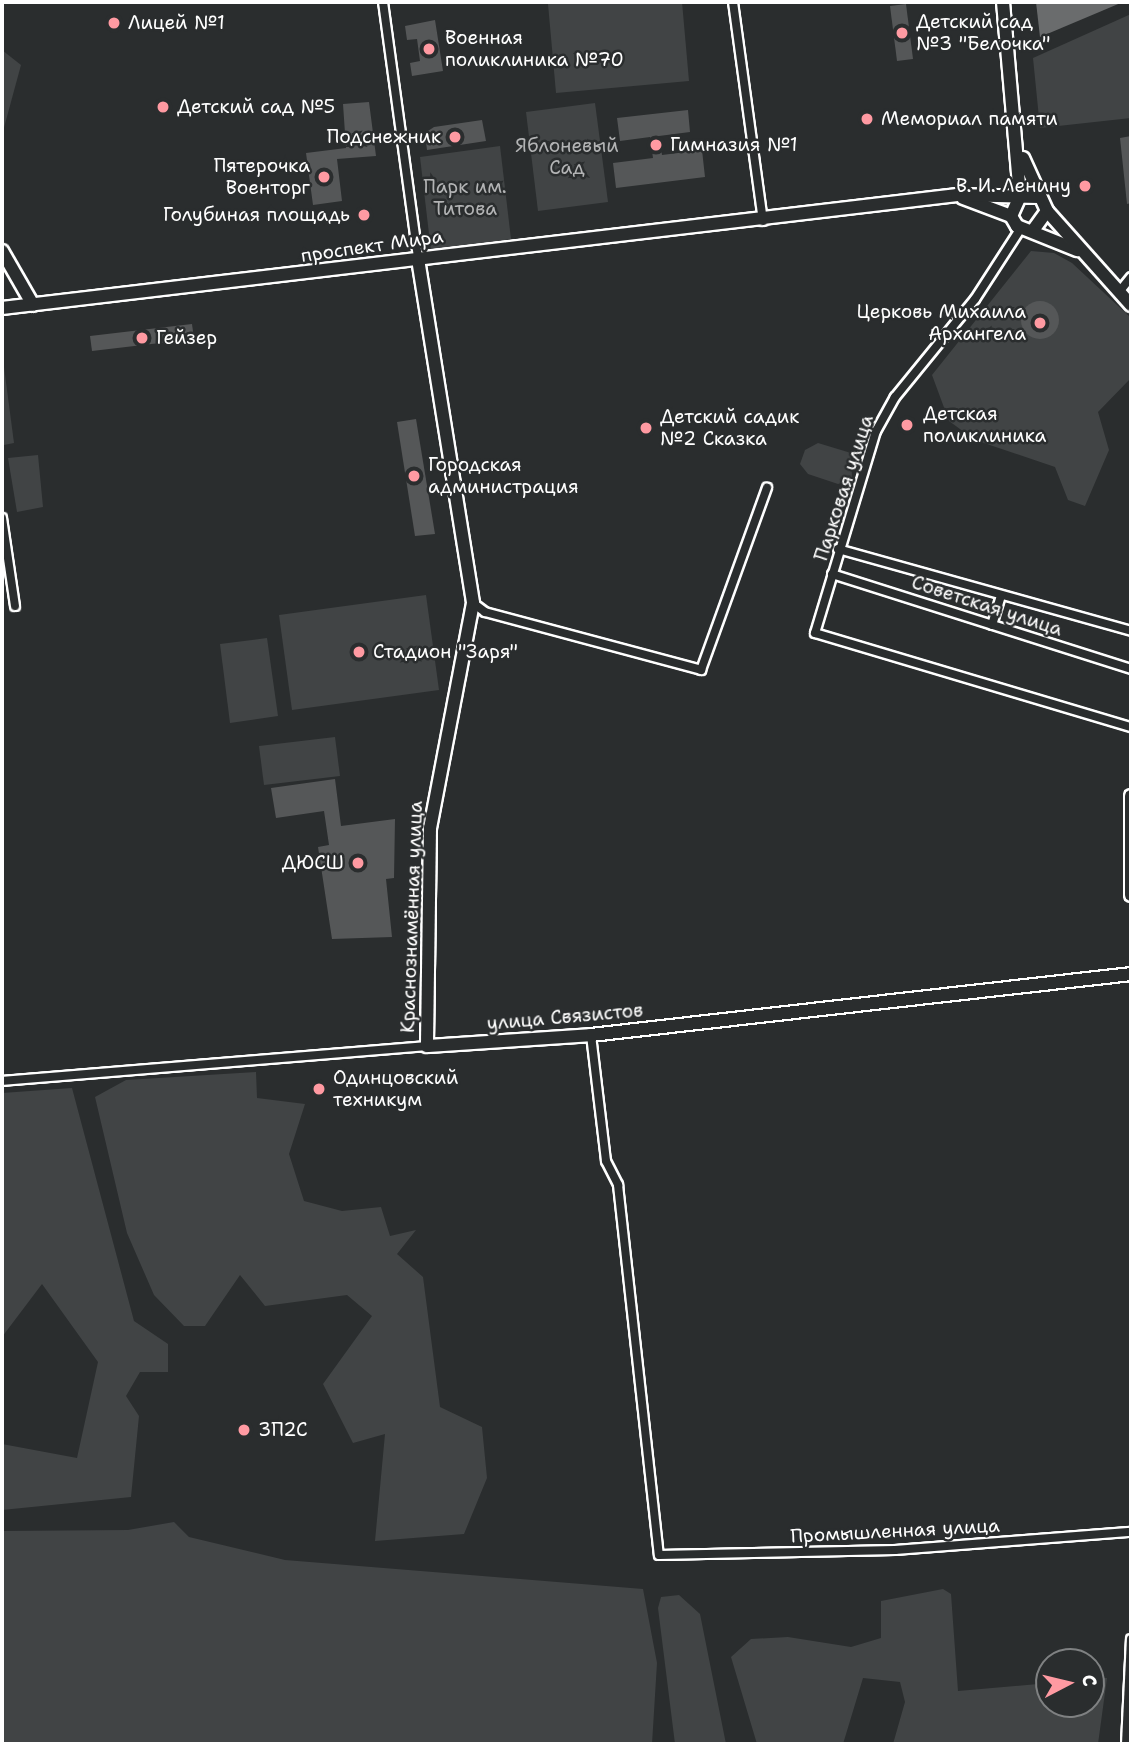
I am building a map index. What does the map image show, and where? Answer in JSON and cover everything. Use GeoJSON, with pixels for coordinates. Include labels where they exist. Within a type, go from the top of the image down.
{"type":"FeatureCollection","features":[{"type":"Feature","properties":{"kind":"street","name":"Краснознамённая улица"},"geometry":{"type":"LineString","coordinates":[[383,2],[418,259],[472,603],[430,828],[428,1046]]}},
{"type":"Feature","properties":{"kind":"street"},"geometry":{"type":"LineString","coordinates":[[733,2],[762,214]]}},
{"type":"Feature","properties":{"kind":"street"},"geometry":{"type":"LineString","coordinates":[[1003,2],[1021,151],[1020,196],[1011,216],[1027,229],[1078,250]]}},
{"type":"Feature","properties":{"kind":"street"},"geometry":{"type":"LineString","coordinates":[[1021,151],[1047,211],[1078,250],[1131,305]]}},
{"type":"Feature","properties":{"kind":"street","name":"проспект Мира"},"geometry":{"type":"LineString","coordinates":[[957,195],[1011,216]]}},
{"type":"Feature","properties":{"kind":"street","name":"проспект Мира"},"geometry":{"type":"LineString","coordinates":[[2,308],[418,259],[762,214],[957,195],[1039,197]]}},
{"type":"Feature","properties":{"kind":"street"},"geometry":{"type":"LineString","coordinates":[[1027,229],[1047,211]]}},
{"type":"Feature","properties":{"kind":"street","name":"Парковая улица"},"geometry":{"type":"LineString","coordinates":[[1027,229],[975,299],[895,397],[876,431],[838,549],[815,633],[1131,727]]}},
{"type":"Feature","properties":{"kind":"street"},"geometry":{"type":"LineString","coordinates":[[2,251],[33,305]]}},
{"type":"Feature","properties":{"kind":"street"},"geometry":{"type":"LineString","coordinates":[[1119,292],[1131,277]]}},
{"type":"Feature","properties":{"kind":"street"},"geometry":{"type":"LineString","coordinates":[[472,603],[485,612],[701,670],[767,488]]}},
{"type":"Feature","properties":{"kind":"street"},"geometry":{"type":"LineString","coordinates":[[2,518],[15,606]]}},
{"type":"Feature","properties":{"kind":"street"},"geometry":{"type":"LineString","coordinates":[[838,549],[1131,631]]}},
{"type":"Feature","properties":{"kind":"street","name":"Советская улица"},"geometry":{"type":"LineString","coordinates":[[832,574],[1131,669]]}},
{"type":"Feature","properties":{"kind":"street"},"geometry":{"type":"LineString","coordinates":[[992,625],[1001,595]]}},
{"type":"Feature","properties":{"kind":"street"},"geometry":{"type":"LineString","coordinates":[[1131,796],[1131,895]]}},
{"type":"Feature","properties":{"kind":"street","name":"улица Связистов"},"geometry":{"type":"LineString","coordinates":[[2,1081],[591,1035],[1131,974]]}},
{"type":"Feature","properties":{"kind":"street","name":"Промышленная улица"},"geometry":{"type":"LineString","coordinates":[[591,1035],[606,1161],[618,1185],[659,1555],[895,1550],[1131,1532]]}},
{"type":"Feature","properties":{"kind":"street"},"geometry":{"type":"LineString","coordinates":[[1126,1744],[1131,1639]]}},
{"type":"Feature","properties":{"kind":"green space"},"geometry":{"type":"Polygon","coordinates":[[[682,2],[689,81],[556,93],[548,4],[682,2]]]}},
{"type":"Feature","properties":{"kind":"green space"},"geometry":{"type":"Polygon","coordinates":[[[1131,14],[1131,118],[1040,128],[1033,58],[1131,14]]]}},
{"type":"Feature","properties":{"kind":"green space"},"geometry":{"type":"Polygon","coordinates":[[[2,50],[21,65],[2,135],[2,50]]]}},
{"type":"Feature","properties":{"kind":"green space","name":"Яблоневый Сад"},"geometry":{"type":"Polygon","coordinates":[[[595,103],[608,202],[538,211],[526,112],[595,103]]]}},
{"type":"Feature","properties":{"kind":"green space","name":"Парк им. Титова"},"geometry":{"type":"Polygon","coordinates":[[[500,146],[511,239],[431,251],[420,157],[500,146]]]}},
{"type":"Feature","properties":{"kind":"green space"},"geometry":{"type":"Polygon","coordinates":[[[1031,251],[1054,253],[1072,263],[1131,318],[1131,378],[1098,412],[1109,450],[1085,506],[1068,500],[1055,467],[975,440],[949,421],[932,375],[1031,251]]]}},
{"type":"Feature","properties":{"kind":"green space"},"geometry":{"type":"Polygon","coordinates":[[[2,352],[14,443],[4,445],[2,403],[2,352]]]}},
{"type":"Feature","properties":{"kind":"green space"},"geometry":{"type":"Polygon","coordinates":[[[818,443],[851,453],[852,479],[838,484],[808,474],[800,464],[805,450],[818,443]]]}},
{"type":"Feature","properties":{"kind":"green space"},"geometry":{"type":"Polygon","coordinates":[[[38,455],[43,507],[17,512],[8,458],[38,455]]]}},
{"type":"Feature","properties":{"kind":"green space","name":"Стадион \"Заря\""},"geometry":{"type":"Polygon","coordinates":[[[426,595],[439,690],[292,710],[279,615],[426,595]]]}},
{"type":"Feature","properties":{"kind":"green space"},"geometry":{"type":"Polygon","coordinates":[[[267,638],[278,716],[230,723],[220,644],[267,638]]]}},
{"type":"Feature","properties":{"kind":"green space"},"geometry":{"type":"Polygon","coordinates":[[[335,737],[340,776],[264,785],[259,746],[335,737]]]}},
{"type":"Feature","properties":{"kind":"green space"},"geometry":{"type":"Polygon","coordinates":[[[256,1072],[257,1098],[305,1104],[289,1154],[304,1201],[342,1211],[381,1207],[390,1236],[416,1230],[397,1254],[423,1277],[440,1407],[482,1427],[487,1478],[464,1534],[375,1541],[385,1434],[353,1443],[323,1384],[372,1316],[347,1295],[265,1306],[240,1275],[205,1326],[184,1326],[154,1295],[127,1233],[95,1097],[126,1080],[256,1072]]]}},
{"type":"Feature","properties":{"kind":"green space"},"geometry":{"type":"Polygon","coordinates":[[[72,1088],[134,1321],[168,1344],[168,1372],[140,1372],[126,1396],[139,1416],[131,1497],[2,1510],[2,1444],[77,1458],[98,1362],[42,1284],[2,1337],[2,1093],[72,1088]]]}},
{"type":"Feature","properties":{"kind":"green space"},"geometry":{"type":"Polygon","coordinates":[[[174,1522],[189,1537],[285,1560],[643,1589],[657,1663],[652,1744],[2,1744],[2,1531],[128,1530],[174,1522]]]}},
{"type":"Feature","properties":{"kind":"green space"},"geometry":{"type":"Polygon","coordinates":[[[943,1589],[951,1594],[958,1691],[1035,1684],[1035,1718],[1102,1718],[1098,1744],[893,1744],[905,1702],[900,1682],[863,1678],[843,1744],[757,1744],[731,1657],[751,1639],[788,1637],[851,1647],[881,1638],[881,1601],[943,1589]]]}},
{"type":"Feature","properties":{"kind":"green space"},"geometry":{"type":"Polygon","coordinates":[[[679,1595],[700,1614],[726,1744],[675,1744],[658,1608],[661,1597],[679,1595]]]}},
{"type":"Feature","properties":{"kind":"shaded area"},"geometry":{"type":"Polygon","coordinates":[[[1036,2],[1123,2],[1040,37],[1036,2]]]}},
{"type":"Feature","properties":{"kind":"building","name":"Детский сад №3 \"Белочка\""},"geometry":{"type":"Polygon","coordinates":[[[906,4],[913,59],[897,61],[890,6],[906,4]]]}},
{"type":"Feature","properties":{"kind":"building","name":"Военная поликлиника №70"},"geometry":{"type":"Polygon","coordinates":[[[435,20],[443,71],[412,76],[410,63],[420,61],[417,39],[407,40],[405,26],[435,20]]]}},
{"type":"Feature","properties":{"kind":"building"},"geometry":{"type":"Polygon","coordinates":[[[369,102],[376,156],[337,159],[342,201],[313,205],[306,153],[346,148],[343,104],[369,102]]]}},
{"type":"Feature","properties":{"kind":"building","name":"Гимназия №1"},"geometry":{"type":"Polygon","coordinates":[[[688,110],[690,132],[659,136],[662,155],[702,150],[705,177],[616,188],[613,163],[653,158],[650,137],[620,141],[617,118],[688,110]]]}},
{"type":"Feature","properties":{"kind":"building","name":"Подснежник"},"geometry":{"type":"Polygon","coordinates":[[[482,120],[486,141],[427,150],[425,133],[434,127],[482,120]]]}},
{"type":"Feature","properties":{"kind":"building"},"geometry":{"type":"Polygon","coordinates":[[[1131,136],[1131,203],[1127,204],[1120,138],[1131,136]]]}},
{"type":"Feature","properties":{"kind":"building","name":"Церковь Михаила Архангела"},"geometry":{"type":"Polygon","coordinates":[[[1040,301],[1054,306],[1059,320],[1054,334],[1040,339],[1026,334],[1021,320],[1026,306],[1040,301]]]}},
{"type":"Feature","properties":{"kind":"building","name":"Гейзер"},"geometry":{"type":"Polygon","coordinates":[[[192,324],[194,339],[92,351],[90,336],[192,324]]]}},
{"type":"Feature","properties":{"kind":"building","name":"Городская администрация"},"geometry":{"type":"Polygon","coordinates":[[[416,419],[435,534],[415,536],[397,422],[416,419]]]}},
{"type":"Feature","properties":{"kind":"building","name":"ДЮСШ"},"geometry":{"type":"Polygon","coordinates":[[[335,779],[341,826],[395,819],[394,878],[386,879],[392,937],[332,939],[318,847],[329,845],[324,811],[276,818],[271,788],[335,779]]]}},
{"type":"Feature","properties":{"kind":"place","name":"Лицей №1"},"geometry":{"type":"Point","coordinates":[114,23]}},
{"type":"Feature","properties":{"kind":"place","name":"Детский сад №3 \"Белочка\""},"geometry":{"type":"Point","coordinates":[902,33]}},
{"type":"Feature","properties":{"kind":"place","name":"Военная поликлиника №70"},"geometry":{"type":"Point","coordinates":[429,49]}},
{"type":"Feature","properties":{"kind":"place","name":"Детский сад №5"},"geometry":{"type":"Point","coordinates":[163,107]}},
{"type":"Feature","properties":{"kind":"place","name":"Мемориал памяти"},"geometry":{"type":"Point","coordinates":[867,119]}},
{"type":"Feature","properties":{"kind":"place","name":"Подснежник"},"geometry":{"type":"Point","coordinates":[455,137]}},
{"type":"Feature","properties":{"kind":"place","name":"Гимназия №1"},"geometry":{"type":"Point","coordinates":[656,145]}},
{"type":"Feature","properties":{"kind":"place","name":"Пятерочка Военторг"},"geometry":{"type":"Point","coordinates":[324,177]}},
{"type":"Feature","properties":{"kind":"place","name":"В. И. Ленину"},"geometry":{"type":"Point","coordinates":[1085,186]}},
{"type":"Feature","properties":{"kind":"place","name":"Голубиная площадь"},"geometry":{"type":"Point","coordinates":[364,215]}},
{"type":"Feature","properties":{"kind":"place","name":"Церковь Михаила Архангела"},"geometry":{"type":"Point","coordinates":[1040,323]}},
{"type":"Feature","properties":{"kind":"place","name":"Гейзер"},"geometry":{"type":"Point","coordinates":[142,338]}},
{"type":"Feature","properties":{"kind":"place","name":"Детская поликлиника"},"geometry":{"type":"Point","coordinates":[907,425]}},
{"type":"Feature","properties":{"kind":"place","name":"Детский садик №2 Сказка"},"geometry":{"type":"Point","coordinates":[646,428]}},
{"type":"Feature","properties":{"kind":"place","name":"Городская администрация"},"geometry":{"type":"Point","coordinates":[414,476]}},
{"type":"Feature","properties":{"kind":"place","name":"Стадион \"Заря\""},"geometry":{"type":"Point","coordinates":[359,652]}},
{"type":"Feature","properties":{"kind":"place","name":"ДЮСШ"},"geometry":{"type":"Point","coordinates":[358,863]}},
{"type":"Feature","properties":{"kind":"place","name":"Одинцовский техникум"},"geometry":{"type":"Point","coordinates":[319,1089]}},
{"type":"Feature","properties":{"kind":"place","name":"3П2С"},"geometry":{"type":"Point","coordinates":[244,1430]}}]}
